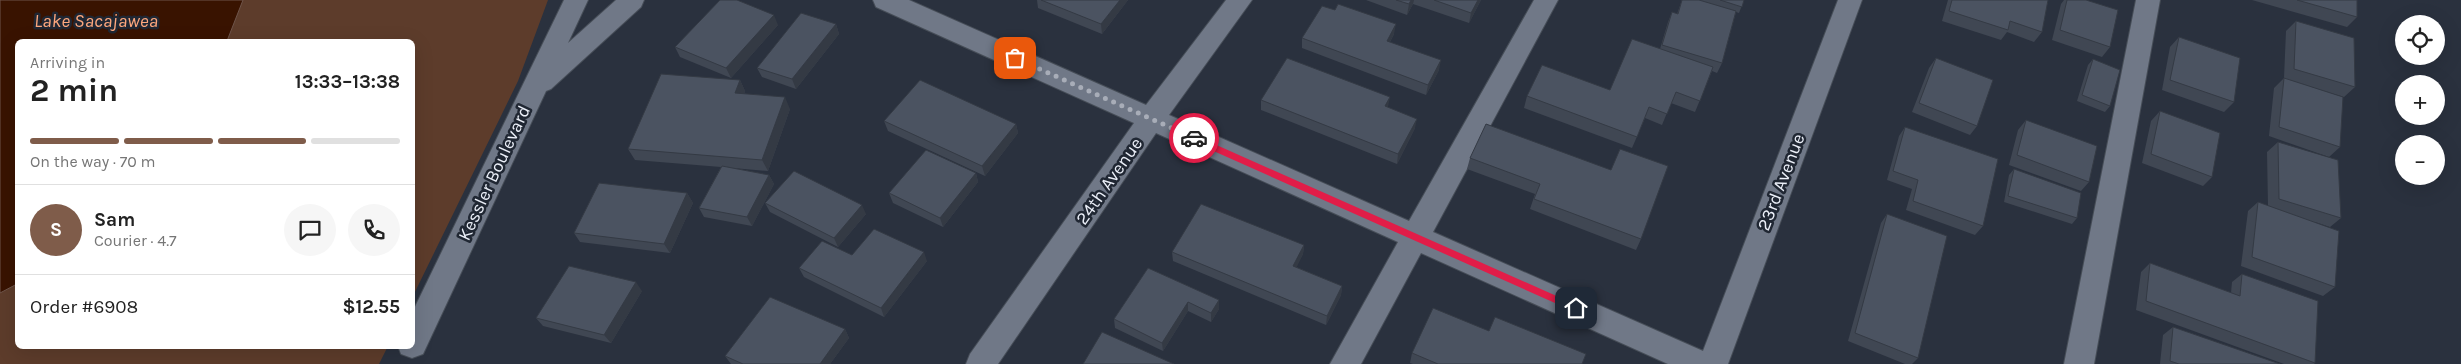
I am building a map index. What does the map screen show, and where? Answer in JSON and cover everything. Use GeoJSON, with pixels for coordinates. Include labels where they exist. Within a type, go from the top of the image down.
{"type":"FeatureCollection","features":[{"type":"Feature","properties":{"kind":"street","name":"Kessler Boulevard"},"geometry":{"type":"LineString","coordinates":[[415,340],[576,0]]}},
{"type":"Feature","properties":{"kind":"street"},"geometry":{"type":"LineString","coordinates":[[534,89],[632,0]]}},
{"type":"Feature","properties":{"kind":"street"},"geometry":{"type":"LineString","coordinates":[[885,0],[919,6],[1152,119],[1700,364]]}},
{"type":"Feature","properties":{"kind":"street","name":"24th Avenue"},"geometry":{"type":"LineString","coordinates":[[981,364],[1152,119],[1240,0]]}},
{"type":"Feature","properties":{"kind":"street"},"geometry":{"type":"LineString","coordinates":[[1345,364],[1546,0]]}},
{"type":"Feature","properties":{"kind":"street","name":"23rd Avenue"},"geometry":{"type":"LineString","coordinates":[[1713,364],[1850,0]]}},
{"type":"Feature","properties":{"kind":"street"},"geometry":{"type":"LineString","coordinates":[[2079,364],[2148,0]]}},
{"type":"Feature","properties":{"kind":"street","name":"Kessler Boulevard"},"geometry":{"type":"LineString","coordinates":[[404,364],[411,349]]}},
{"type":"Feature","properties":{"kind":"shaded area"},"geometry":{"type":"Polygon","coordinates":[[[0,0],[548,0],[518,81],[415,292],[415,39],[15,39],[15,349],[386,349],[379,364],[0,364],[0,0]]]}},
{"type":"Feature","properties":{"kind":"water","name":"Lake Sacajawea"},"geometry":{"type":"Polygon","coordinates":[[[0,0],[243,0],[228,39],[15,39],[15,285],[0,293],[0,0]]]}},
{"type":"Feature","properties":{"kind":"building"},"geometry":{"type":"Polygon","coordinates":[[[720,0],[737,0],[774,15],[726,68],[675,47],[720,0]]]}},
{"type":"Feature","properties":{"kind":"building"},"geometry":{"type":"Polygon","coordinates":[[[1041,0],[1120,0],[1101,24],[1041,0]]]}},
{"type":"Feature","properties":{"kind":"building"},"geometry":{"type":"Polygon","coordinates":[[[1396,0],[1411,0],[1409,4],[1396,0]]]}},
{"type":"Feature","properties":{"kind":"building"},"geometry":{"type":"Polygon","coordinates":[[[1434,0],[1478,0],[1471,13],[1434,0]]]}},
{"type":"Feature","properties":{"kind":"building"},"geometry":{"type":"Polygon","coordinates":[[[1682,0],[1699,0],[1736,11],[1722,63],[1662,45],[1672,12],[1678,14],[1682,0]]]}},
{"type":"Feature","properties":{"kind":"building"},"geometry":{"type":"Polygon","coordinates":[[[1720,0],[1744,0],[1742,7],[1720,0]]]}},
{"type":"Feature","properties":{"kind":"building"},"geometry":{"type":"Polygon","coordinates":[[[1952,0],[2048,0],[2042,32],[2010,21],[2008,30],[1949,11],[1952,0]]]}},
{"type":"Feature","properties":{"kind":"building"},"geometry":{"type":"Polygon","coordinates":[[[2067,0],[2086,0],[2118,10],[2110,47],[2060,30],[2067,0]]]}},
{"type":"Feature","properties":{"kind":"building"},"geometry":{"type":"Polygon","coordinates":[[[2297,0],[2357,0],[2357,17],[2297,0]]]}},
{"type":"Feature","properties":{"kind":"building"},"geometry":{"type":"Polygon","coordinates":[[[1338,4],[1396,24],[1387,41],[1441,60],[1428,85],[1302,38],[1322,6],[1335,10],[1338,4]]]}},
{"type":"Feature","properties":{"kind":"building"},"geometry":{"type":"Polygon","coordinates":[[[801,13],[836,24],[792,79],[757,68],[801,13]]]}},
{"type":"Feature","properties":{"kind":"building"},"geometry":{"type":"Polygon","coordinates":[[[2296,21],[2354,38],[2355,87],[2294,69],[2296,21]]]}},
{"type":"Feature","properties":{"kind":"building"},"geometry":{"type":"Polygon","coordinates":[[[2179,37],[2240,58],[2234,102],[2170,80],[2179,37]]]}},
{"type":"Feature","properties":{"kind":"building"},"geometry":{"type":"Polygon","coordinates":[[[1632,39],[1713,67],[1700,101],[1676,92],[1667,114],[1649,107],[1637,137],[1527,96],[1542,65],[1610,90],[1632,39]]]}},
{"type":"Feature","properties":{"kind":"building"},"geometry":{"type":"Polygon","coordinates":[[[1287,58],[1390,97],[1385,106],[1417,119],[1398,154],[1261,100],[1287,58]]]}},
{"type":"Feature","properties":{"kind":"building"},"geometry":{"type":"Polygon","coordinates":[[[1936,58],[1993,80],[1977,126],[1919,103],[1936,58]]]}},
{"type":"Feature","properties":{"kind":"building"},"geometry":{"type":"Polygon","coordinates":[[[2093,59],[2120,70],[2110,106],[2082,95],[2093,59]]]}},
{"type":"Feature","properties":{"kind":"building"},"geometry":{"type":"Polygon","coordinates":[[[661,74],[740,80],[735,93],[785,97],[762,160],[628,149],[661,74]]]}},
{"type":"Feature","properties":{"kind":"building"},"geometry":{"type":"Polygon","coordinates":[[[2284,78],[2343,97],[2340,147],[2279,127],[2284,78]]]}},
{"type":"Feature","properties":{"kind":"building"},"geometry":{"type":"Polygon","coordinates":[[[920,80],[1016,124],[982,166],[884,121],[920,80]]]}},
{"type":"Feature","properties":{"kind":"building"},"geometry":{"type":"Polygon","coordinates":[[[2160,111],[2220,133],[2212,177],[2151,154],[2160,111]]]}},
{"type":"Feature","properties":{"kind":"building"},"geometry":{"type":"Polygon","coordinates":[[[2026,120],[2097,146],[2089,182],[2017,155],[2026,120]]]}},
{"type":"Feature","properties":{"kind":"building"},"geometry":{"type":"Polygon","coordinates":[[[1486,124],[1611,170],[1620,149],[1668,166],[1641,239],[1534,199],[1540,184],[1470,158],[1486,124]]]}},
{"type":"Feature","properties":{"kind":"building"},"geometry":{"type":"Polygon","coordinates":[[[1905,127],[1998,159],[1983,226],[1913,201],[1918,180],[1893,171],[1905,127]]]}},
{"type":"Feature","properties":{"kind":"building"},"geometry":{"type":"Polygon","coordinates":[[[2278,142],[2338,160],[2341,218],[2279,199],[2278,142]]]}},
{"type":"Feature","properties":{"kind":"building"},"geometry":{"type":"Polygon","coordinates":[[[926,150],[976,173],[940,218],[889,193],[926,150]]]}},
{"type":"Feature","properties":{"kind":"building"},"geometry":{"type":"Polygon","coordinates":[[[722,166],[769,175],[747,217],[699,208],[722,166]]]}},
{"type":"Feature","properties":{"kind":"building"},"geometry":{"type":"Polygon","coordinates":[[[2014,169],[2081,193],[2077,218],[2008,196],[2014,169]]]}},
{"type":"Feature","properties":{"kind":"building"},"geometry":{"type":"Polygon","coordinates":[[[794,171],[862,205],[834,238],[765,203],[794,171]]]}},
{"type":"Feature","properties":{"kind":"building"},"geometry":{"type":"Polygon","coordinates":[[[599,183],[687,193],[664,244],[574,233],[599,183]]]}},
{"type":"Feature","properties":{"kind":"building"},"geometry":{"type":"Polygon","coordinates":[[[2258,202],[2339,231],[2335,287],[2252,257],[2258,202]]]}},
{"type":"Feature","properties":{"kind":"building"},"geometry":{"type":"Polygon","coordinates":[[[1201,204],[1304,245],[1293,266],[1342,286],[1327,316],[1172,252],[1201,204]]]}},
{"type":"Feature","properties":{"kind":"building"},"geometry":{"type":"Polygon","coordinates":[[[1887,214],[1947,236],[1918,358],[1855,333],[1887,214]]]}},
{"type":"Feature","properties":{"kind":"building"},"geometry":{"type":"Polygon","coordinates":[[[874,229],[924,252],[881,308],[799,268],[822,241],[852,255],[874,229]]]}},
{"type":"Feature","properties":{"kind":"building"},"geometry":{"type":"Polygon","coordinates":[[[2150,263],[2240,296],[2242,274],[2318,301],[2315,363],[2146,301],[2150,263]]]}},
{"type":"Feature","properties":{"kind":"building"},"geometry":{"type":"Polygon","coordinates":[[[569,266],[636,282],[604,335],[536,318],[569,266]]]}},
{"type":"Feature","properties":{"kind":"building"},"geometry":{"type":"Polygon","coordinates":[[[1148,268],[1219,300],[1211,313],[1188,302],[1162,343],[1114,319],[1148,268]]]}},
{"type":"Feature","properties":{"kind":"building"},"geometry":{"type":"Polygon","coordinates":[[[770,297],[845,329],[820,364],[743,364],[725,356],[770,297]]]}},
{"type":"Feature","properties":{"kind":"building"},"geometry":{"type":"Polygon","coordinates":[[[1433,308],[1489,331],[1495,317],[1586,354],[1582,364],[1438,364],[1412,353],[1433,308]]]}},
{"type":"Feature","properties":{"kind":"building"},"geometry":{"type":"Polygon","coordinates":[[[2173,327],[2280,364],[2179,364],[2170,361],[2173,327]]]}},
{"type":"Feature","properties":{"kind":"building"},"geometry":{"type":"Polygon","coordinates":[[[1102,332],[1174,364],[1083,364],[1102,332]]]}},
{"type":"Feature","properties":{"kind":"way so far"},"geometry":{"type":"LineString","coordinates":[[1015,58],[1194,138]]}},
{"type":"Feature","properties":{"kind":"route"},"geometry":{"type":"LineString","coordinates":[[1194,138],[1576,308]]}}]}
